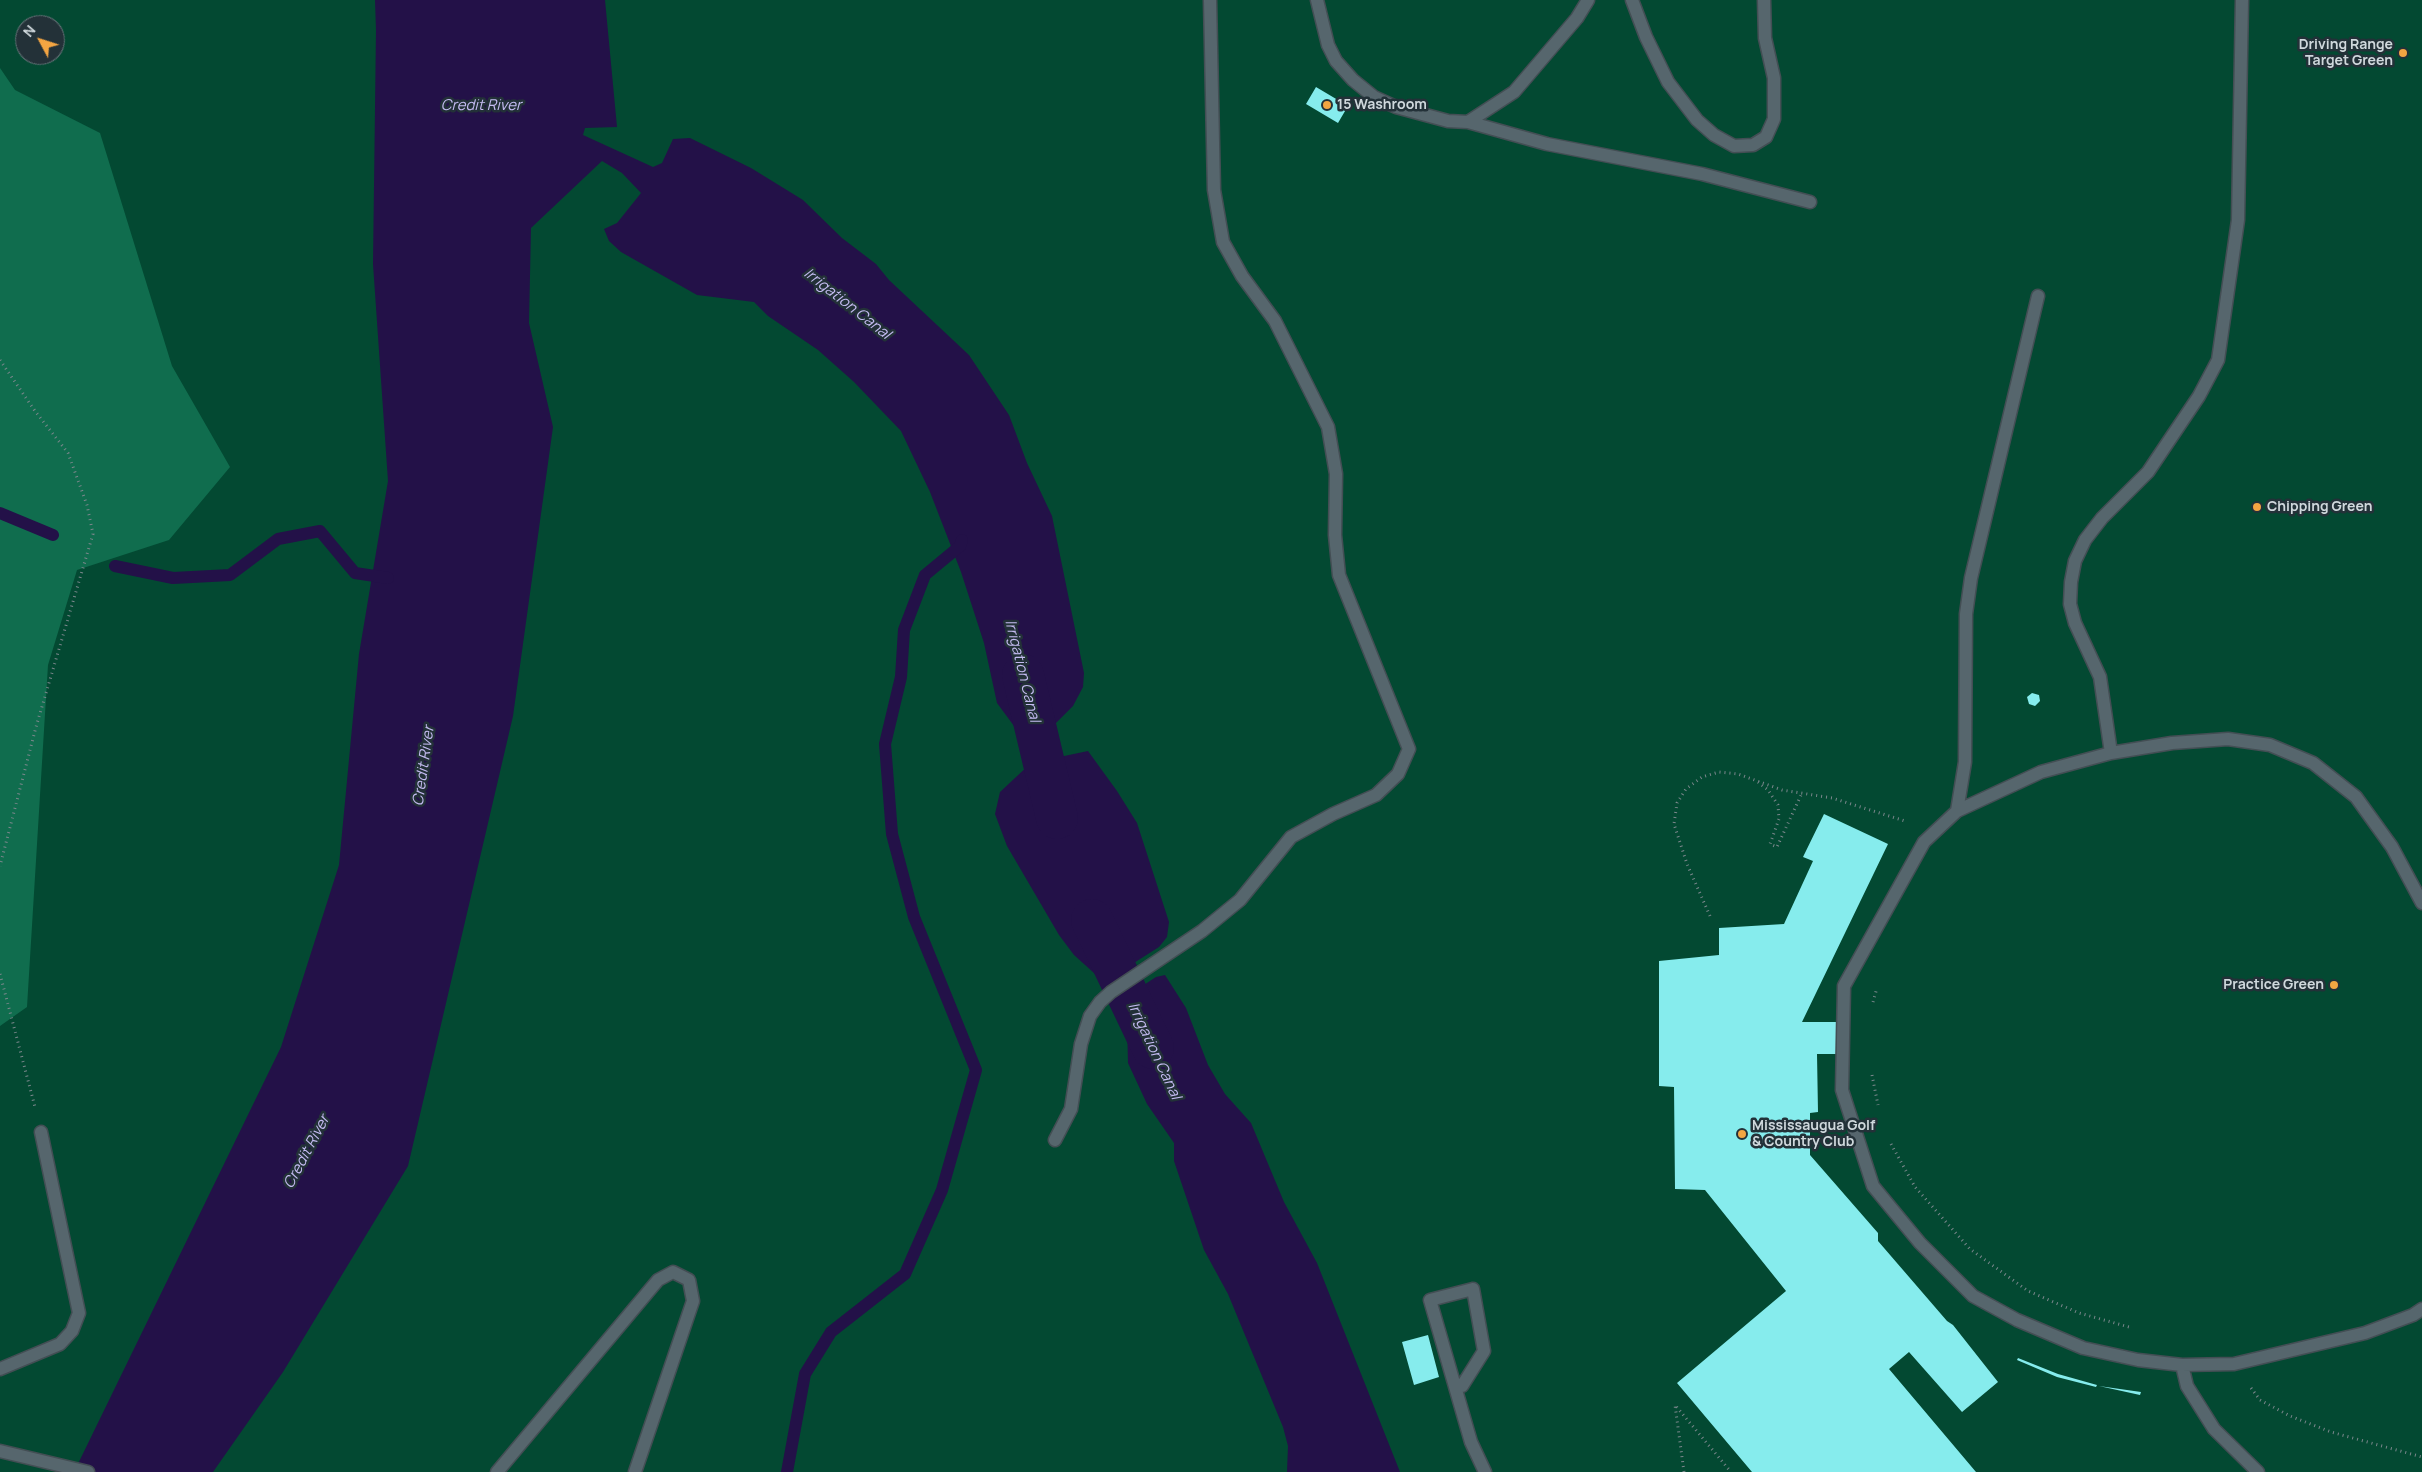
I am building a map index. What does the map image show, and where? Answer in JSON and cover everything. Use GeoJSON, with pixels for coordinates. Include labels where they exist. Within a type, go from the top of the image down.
{"type":"FeatureCollection","features":[{"type":"Feature","properties":{"kind":"lane"},"geometry":{"type":"LineString","coordinates":[[1055,1140],[1071,1109],[1081,1044],[1090,1016],[1100,1002],[1111,992],[1164,958],[1240,900],[1291,837],[1333,814],[1376,795],[1398,774],[1409,749],[1339,575],[1335,536],[1336,474],[1328,427],[1276,321],[1242,276],[1223,242],[1214,190],[1210,0]]}},
{"type":"Feature","properties":{"kind":"lane"},"geometry":{"type":"LineString","coordinates":[[1317,0],[1328,44],[1336,61],[1353,80],[1374,97],[1396,107],[1448,121],[1468,122],[1548,144],[1702,174],[1810,202]]}},
{"type":"Feature","properties":{"kind":"lane"},"geometry":{"type":"LineString","coordinates":[[1468,122],[1514,92],[1577,18],[1588,0]]}},
{"type":"Feature","properties":{"kind":"lane"},"geometry":{"type":"LineString","coordinates":[[1632,0],[1646,37],[1668,82],[1698,120],[1714,135],[1734,146],[1754,146],[1766,136],[1774,119],[1774,78],[1765,38],[1764,0]]}},
{"type":"Feature","properties":{"kind":"lane"},"geometry":{"type":"LineString","coordinates":[[2111,752],[2100,677],[2075,623],[2070,604],[2071,582],[2075,561],[2085,540],[2102,518],[2130,491],[2157,459],[2199,396],[2218,360],[2238,220],[2242,0]]}},
{"type":"Feature","properties":{"kind":"lane"},"geometry":{"type":"LineString","coordinates":[[1957,810],[1965,762],[1966,614],[1971,578],[2038,296]]}},
{"type":"Feature","properties":{"kind":"lane"},"geometry":{"type":"LineString","coordinates":[[2422,903],[2392,847],[2356,797],[2313,763],[2270,745],[2228,740],[2172,744],[2111,752],[2041,772],[1957,810],[1924,842],[1844,986],[1842,1090],[1873,1186],[1920,1243],[1973,1296],[2017,1320],[2083,1348],[2138,1360],[2182,1365],[2234,1364],[2365,1333],[2413,1315],[2422,1309]]}},
{"type":"Feature","properties":{"kind":"lane"},"geometry":{"type":"LineString","coordinates":[[0,1369],[60,1344],[72,1331],[79,1313],[41,1132]]}},
{"type":"Feature","properties":{"kind":"lane"},"geometry":{"type":"LineString","coordinates":[[497,1472],[658,1280],[673,1272],[688,1280],[693,1301],[635,1472]]}},
{"type":"Feature","properties":{"kind":"lane"},"geometry":{"type":"LineString","coordinates":[[1462,1386],[1484,1351],[1473,1289],[1430,1300],[1471,1442],[1485,1472]]}},
{"type":"Feature","properties":{"kind":"lane"},"geometry":{"type":"LineString","coordinates":[[2182,1365],[2187,1386],[2214,1430],[2258,1472]]}},
{"type":"Feature","properties":{"kind":"lane"},"geometry":{"type":"LineString","coordinates":[[0,1451],[88,1472]]}},
{"type":"Feature","properties":{"kind":"path"},"geometry":{"type":"LineString","coordinates":[[0,360],[35,412],[68,453],[87,504],[93,534],[36,727],[0,866]]}},
{"type":"Feature","properties":{"kind":"path"},"geometry":{"type":"LineString","coordinates":[[1710,916],[1679,842],[1674,824],[1677,803],[1686,789],[1702,777],[1718,772],[1738,774],[1782,790],[1832,798],[1918,825],[1940,827]]}},
{"type":"Feature","properties":{"kind":"path"},"geometry":{"type":"LineString","coordinates":[[1756,780],[1768,790],[1778,805],[1778,818],[1770,844],[1777,848],[1802,793]]}},
{"type":"Feature","properties":{"kind":"path"},"geometry":{"type":"LineString","coordinates":[[0,974],[41,1132]]}},
{"type":"Feature","properties":{"kind":"path"},"geometry":{"type":"LineString","coordinates":[[1872,1009],[1878,981]]}},
{"type":"Feature","properties":{"kind":"path"},"geometry":{"type":"LineString","coordinates":[[1870,1069],[1879,1106]]}},
{"type":"Feature","properties":{"kind":"path"},"geometry":{"type":"LineString","coordinates":[[1889,1142],[1915,1187],[1970,1249],[2028,1291],[2079,1313],[2136,1329]]}},
{"type":"Feature","properties":{"kind":"path"},"geometry":{"type":"LineString","coordinates":[[2234,1364],[2260,1400],[2290,1416],[2331,1432],[2422,1457]]}},
{"type":"Feature","properties":{"kind":"path"},"geometry":{"type":"LineString","coordinates":[[1684,1472],[1675,1405],[1731,1472]]}},
{"type":"Feature","properties":{"kind":"green space","name":"Mississaugua Golf & Country Club"},"geometry":{"type":"Polygon","coordinates":[[[0,0],[2422,0],[2422,1472],[0,1472],[0,0]]]}},
{"type":"Feature","properties":{"kind":"green space"},"geometry":{"type":"Polygon","coordinates":[[[0,68],[15,90],[100,133],[172,366],[230,467],[169,540],[77,570],[48,665],[27,1007],[0,1026],[0,68]]]}},
{"type":"Feature","properties":{"kind":"water","name":"Credit River"},"geometry":{"type":"Polygon","coordinates":[[[375,0],[605,0],[617,127],[585,128],[583,135],[653,167],[662,163],[673,139],[690,138],[751,168],[803,200],[842,238],[876,264],[889,280],[969,355],[1009,415],[1027,463],[1052,516],[1084,673],[1083,687],[1073,706],[1053,726],[1032,732],[1014,726],[997,703],[984,643],[961,572],[930,492],[901,431],[854,382],[818,350],[768,316],[754,302],[697,295],[621,252],[609,241],[604,229],[617,223],[641,193],[622,173],[602,161],[531,228],[529,323],[553,427],[513,716],[408,1166],[283,1372],[213,1472],[74,1472],[281,1047],[339,865],[359,654],[388,481],[373,264],[375,0]]]}},
{"type":"Feature","properties":{"kind":"water"},"geometry":{"type":"Polygon","coordinates":[[[1088,751],[1137,823],[1169,922],[1167,937],[1159,947],[1104,982],[1074,955],[1059,935],[1007,846],[995,814],[1000,792],[1031,763],[1088,751]]]}},
{"type":"Feature","properties":{"kind":"water"},"geometry":{"type":"Polygon","coordinates":[[[1165,975],[1186,1008],[1208,1065],[1225,1094],[1251,1123],[1284,1202],[1317,1263],[1400,1472],[1287,1472],[1288,1446],[1283,1427],[1228,1294],[1204,1250],[1174,1161],[1174,1143],[1147,1104],[1128,1063],[1127,1022],[1121,1000],[1156,977],[1165,975]]]}},
{"type":"Feature","properties":{"kind":"building","name":"15 Washroom"},"geometry":{"type":"Polygon","coordinates":[[[1316,87],[1348,106],[1338,123],[1306,104],[1316,87]]]}},
{"type":"Feature","properties":{"kind":"building"},"geometry":{"type":"Polygon","coordinates":[[[2032,693],[2039,695],[2040,701],[2035,706],[2029,704],[2027,697],[2032,693]]]}},
{"type":"Feature","properties":{"kind":"building","name":"Mississaugua Golf & Country Club"},"geometry":{"type":"Polygon","coordinates":[[[1824,814],[1888,844],[1802,1022],[1850,1022],[1850,1054],[1817,1054],[1818,1112],[1810,1113],[1810,1155],[1878,1233],[1878,1241],[1947,1321],[1953,1325],[1998,1382],[1962,1412],[1909,1352],[1889,1369],[1976,1472],[1752,1472],[1677,1383],[1786,1291],[1705,1190],[1675,1189],[1674,1087],[1659,1086],[1659,961],[1719,955],[1719,928],[1784,924],[1813,861],[1803,857],[1824,814]]]}},
{"type":"Feature","properties":{"kind":"building"},"geometry":{"type":"Polygon","coordinates":[[[1428,1335],[1439,1377],[1414,1385],[1402,1342],[1428,1335]]]}},
{"type":"Feature","properties":{"kind":"building"},"geometry":{"type":"Polygon","coordinates":[[[2018,1358],[2058,1374],[2097,1385],[2096,1387],[2057,1377],[2017,1360],[2018,1358]]]}},
{"type":"Feature","properties":{"kind":"building"},"geometry":{"type":"Polygon","coordinates":[[[2099,1386],[2141,1392],[2140,1395],[2099,1386]]]}},
{"type":"Feature","properties":{"kind":"waterway"},"geometry":{"type":"LineString","coordinates":[[0,513],[53,535]]}},
{"type":"Feature","properties":{"kind":"waterway"},"geometry":{"type":"LineString","coordinates":[[115,566],[173,578],[230,575],[278,539],[320,531],[355,573],[388,578]]}},
{"type":"Feature","properties":{"kind":"waterway"},"geometry":{"type":"LineString","coordinates":[[787,1472],[805,1374],[831,1332],[905,1274],[942,1190],[976,1070],[914,917],[892,834],[885,744],[901,677],[904,630],[925,575],[960,546],[962,540]]}},
{"type":"Feature","properties":{"kind":"waterway","name":"Irrigation Canal"},"geometry":{"type":"LineString","coordinates":[[1023,675],[1057,818]]}},
{"type":"Feature","properties":{"kind":"waterway","name":"Irrigation Canal"},"geometry":{"type":"LineString","coordinates":[[1092,920],[1153,1048]]}},
{"type":"Feature","properties":{"kind":"place","name":"Driving Range Target Green"},"geometry":{"type":"Point","coordinates":[2403,53]}},
{"type":"Feature","properties":{"kind":"place","name":"15 Washroom"},"geometry":{"type":"Point","coordinates":[1327,105]}},
{"type":"Feature","properties":{"kind":"place","name":"Chipping Green"},"geometry":{"type":"Point","coordinates":[2257,507]}},
{"type":"Feature","properties":{"kind":"place","name":"Practice Green"},"geometry":{"type":"Point","coordinates":[2334,985]}},
{"type":"Feature","properties":{"kind":"place","name":"Mississaugua Golf & Country Club"},"geometry":{"type":"Point","coordinates":[1742,1134]}}]}
